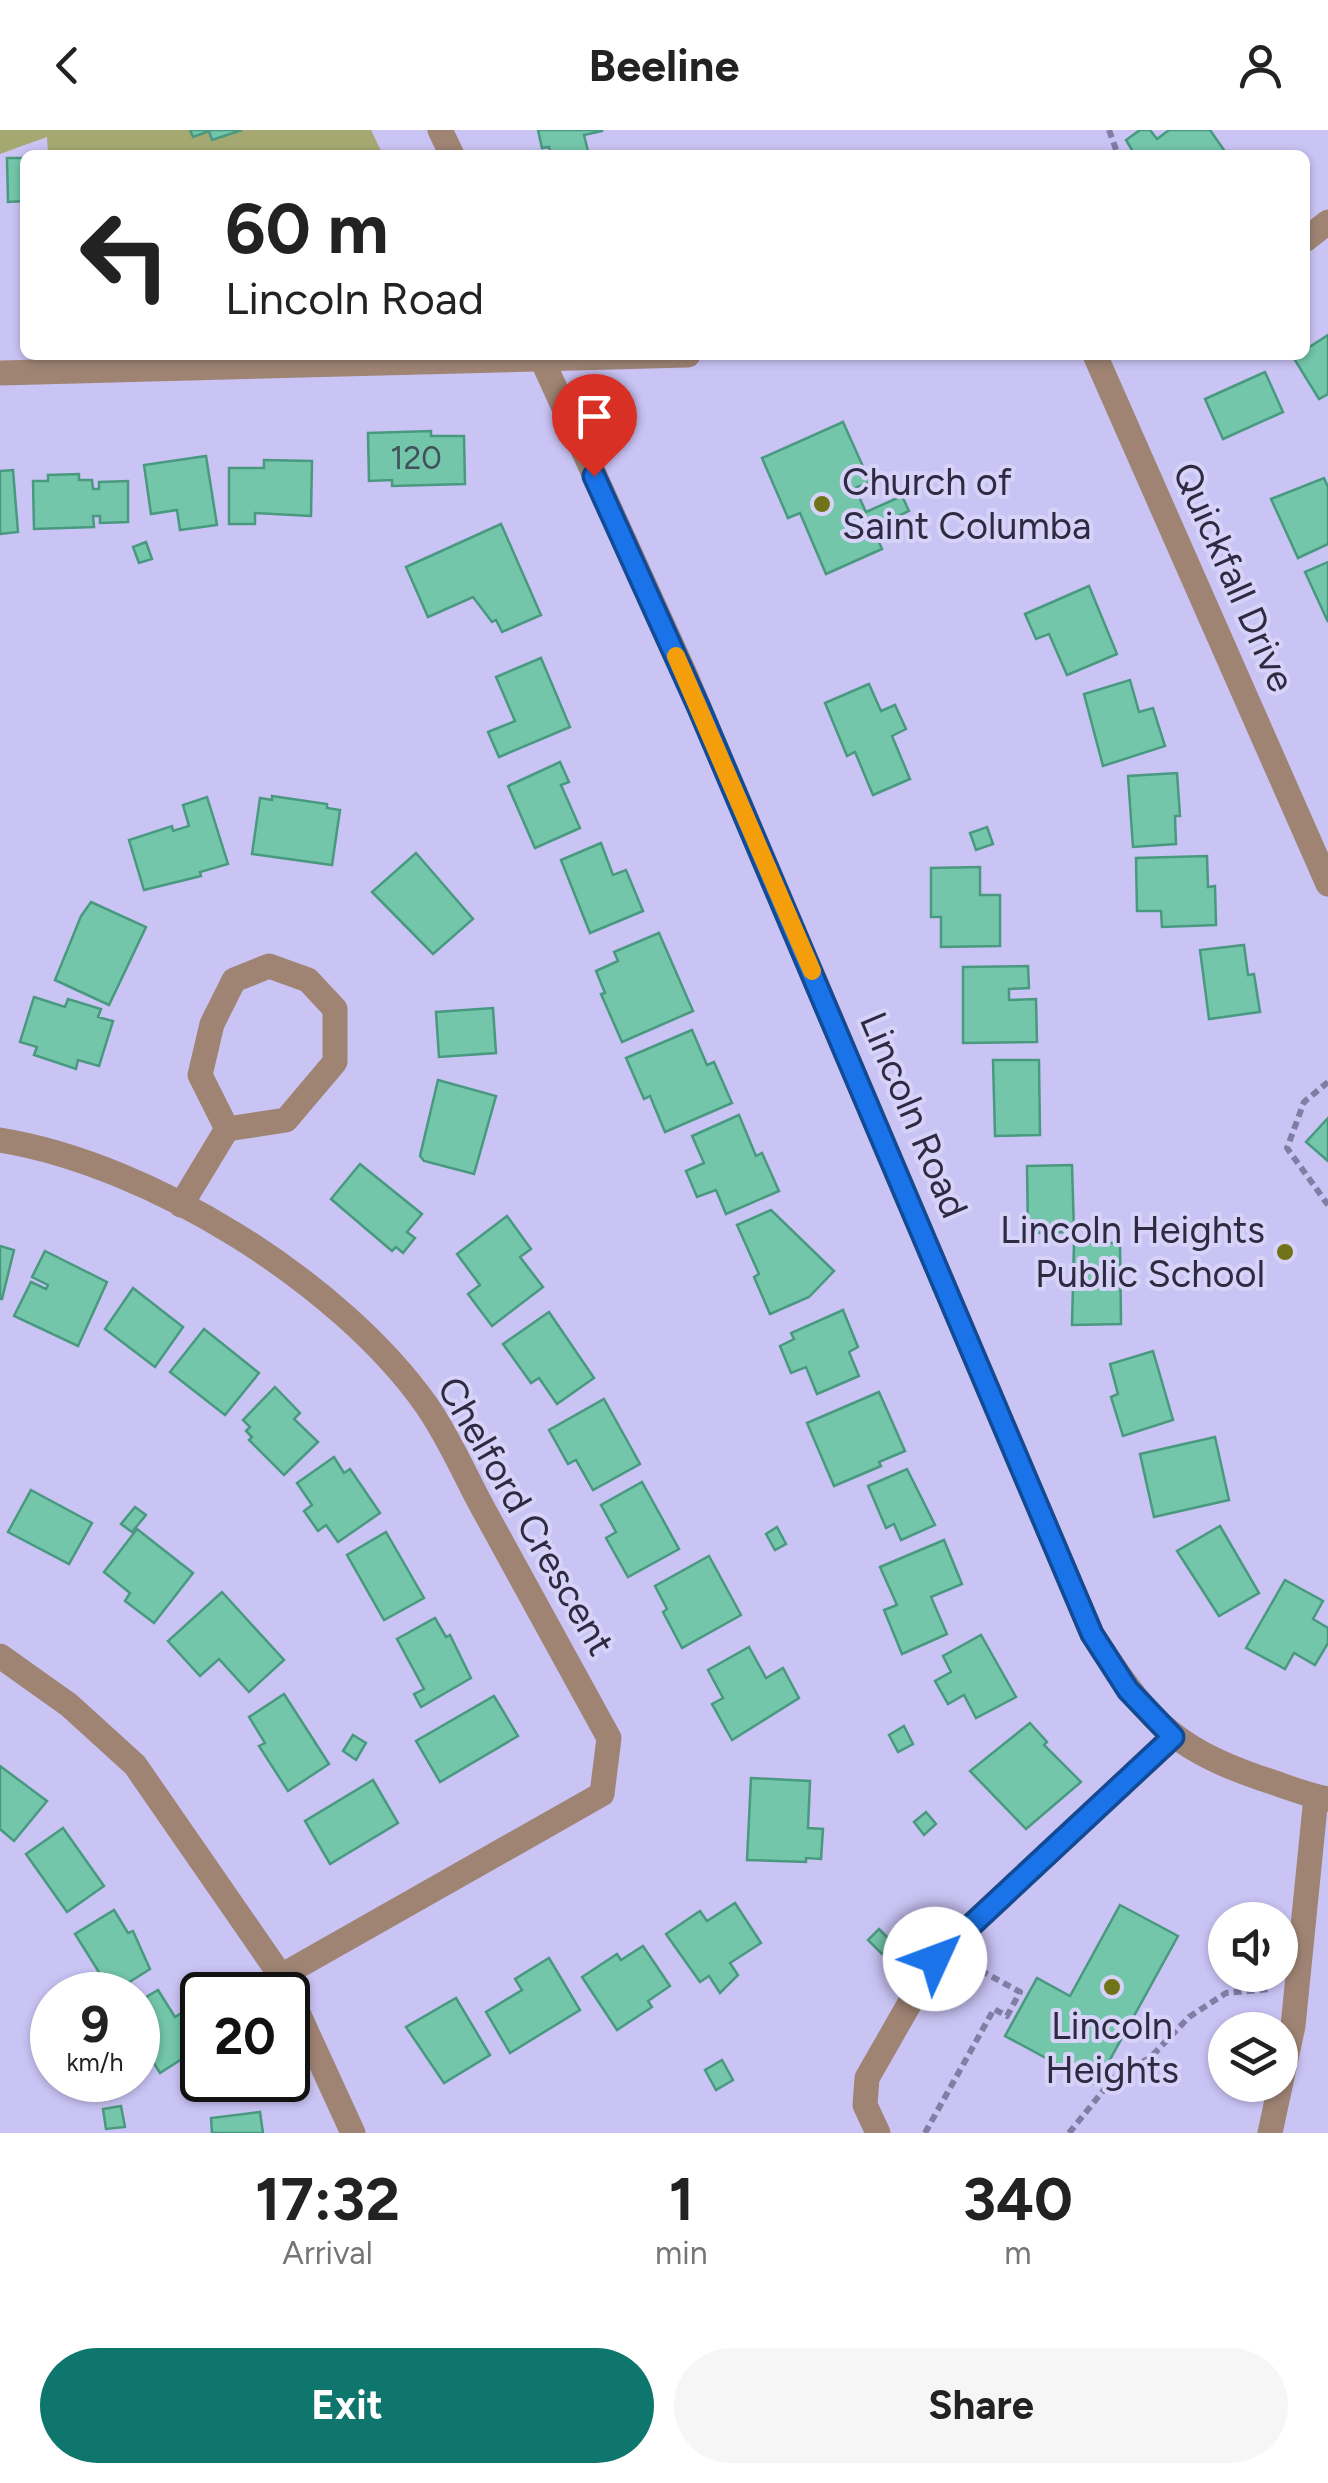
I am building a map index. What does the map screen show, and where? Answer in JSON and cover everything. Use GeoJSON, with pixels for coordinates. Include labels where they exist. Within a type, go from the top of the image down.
{"type":"FeatureCollection","features":[{"type":"Feature","properties":{"kind":"street"},"geometry":{"type":"LineString","coordinates":[[0,374],[473,360]]}},
{"type":"Feature","properties":{"kind":"street","name":"Lincoln Road"},"geometry":{"type":"LineString","coordinates":[[542,360],[684,672],[1092,1634],[1128,1690],[1173,1737],[1210,1760],[1322,1798]]}},
{"type":"Feature","properties":{"kind":"street","name":"Quickfall Drive"},"geometry":{"type":"LineString","coordinates":[[1097,360],[1328,884]]}},
{"type":"Feature","properties":{"kind":"street"},"geometry":{"type":"LineString","coordinates":[[181,1204],[227,1129],[286,1120],[335,1062],[334,1010],[308,980],[269,966],[234,980],[212,1024],[200,1076],[227,1129]]}},
{"type":"Feature","properties":{"kind":"street","name":"Chelford Crescent"},"geometry":{"type":"LineString","coordinates":[[0,1140],[33,1145],[120,1175],[181,1204],[311,1284],[382,1353],[428,1407],[609,1738],[602,1794],[289,1972]]}},
{"type":"Feature","properties":{"kind":"street"},"geometry":{"type":"LineString","coordinates":[[0,1656],[69,1706],[135,1764],[279,1972]]}},
{"type":"Feature","properties":{"kind":"street"},"geometry":{"type":"LineString","coordinates":[[878,2133],[865,2105],[868,2078],[935,1959],[1173,1737]]}},
{"type":"Feature","properties":{"kind":"street"},"geometry":{"type":"LineString","coordinates":[[1298,1988],[1322,1798]]}},
{"type":"Feature","properties":{"kind":"street"},"geometry":{"type":"LineString","coordinates":[[1270,2133],[1297,1992]]}},
{"type":"Feature","properties":{"kind":"street"},"geometry":{"type":"LineString","coordinates":[[310,2038],[353,2133]]}},
{"type":"Feature","properties":{"kind":"path"},"geometry":{"type":"LineString","coordinates":[[1328,1082],[1304,1102],[1287,1148],[1328,1204]]}},
{"type":"Feature","properties":{"kind":"path"},"geometry":{"type":"LineString","coordinates":[[925,2133],[994,2010],[1007,2016],[1020,1992],[944,1950]]}},
{"type":"Feature","properties":{"kind":"path"},"geometry":{"type":"LineString","coordinates":[[1070,2133],[1116,2075],[1150,2058],[1189,2017],[1226,1992]]}},
{"type":"Feature","properties":{"kind":"green space"},"geometry":{"type":"Polygon","coordinates":[[[0,130],[371,130],[381,150],[48,150],[47,137],[0,154],[0,130]]]}},
{"type":"Feature","properties":{"kind":"building"},"geometry":{"type":"Polygon","coordinates":[[[190,130],[242,130],[212,140],[209,131],[193,137],[190,130]]]}},
{"type":"Feature","properties":{"kind":"building"},"geometry":{"type":"Polygon","coordinates":[[[538,130],[602,130],[584,135],[588,150],[542,148],[538,130]]]}},
{"type":"Feature","properties":{"kind":"building"},"geometry":{"type":"Polygon","coordinates":[[[1140,130],[1150,130],[1157,139],[1169,130],[1210,130],[1224,150],[1132,150],[1126,140],[1140,130]]]}},
{"type":"Feature","properties":{"kind":"building"},"geometry":{"type":"Polygon","coordinates":[[[7,158],[20,158],[20,201],[8,202],[7,158]]]}},
{"type":"Feature","properties":{"kind":"building"},"geometry":{"type":"Polygon","coordinates":[[[1328,335],[1328,394],[1319,399],[1295,360],[1310,360],[1310,347],[1328,335]]]}},
{"type":"Feature","properties":{"kind":"building"},"geometry":{"type":"Polygon","coordinates":[[[1265,372],[1283,412],[1223,439],[1205,399],[1265,372]]]}},
{"type":"Feature","properties":{"kind":"building","name":"Church of Saint Columba"},"geometry":{"type":"Polygon","coordinates":[[[843,422],[870,482],[855,488],[866,512],[902,496],[909,511],[873,528],[882,549],[826,574],[800,513],[788,518],[762,458],[843,422]]]}},
{"type":"Feature","properties":{"kind":"building"},"geometry":{"type":"Polygon","coordinates":[[[431,431],[431,436],[464,436],[465,484],[392,486],[392,480],[369,481],[368,433],[431,431]]]}},
{"type":"Feature","properties":{"kind":"building"},"geometry":{"type":"Polygon","coordinates":[[[206,456],[217,525],[180,530],[177,510],[151,514],[144,465],[206,456]]]}},
{"type":"Feature","properties":{"kind":"building"},"geometry":{"type":"Polygon","coordinates":[[[264,460],[312,461],[311,516],[255,513],[255,524],[229,524],[229,468],[264,468],[264,460]]]}},
{"type":"Feature","properties":{"kind":"building"},"geometry":{"type":"Polygon","coordinates":[[[13,470],[18,532],[0,534],[0,471],[13,470]]]}},
{"type":"Feature","properties":{"kind":"building"},"geometry":{"type":"Polygon","coordinates":[[[79,474],[79,480],[92,480],[93,489],[99,489],[99,482],[128,481],[128,522],[100,523],[100,516],[93,516],[94,527],[34,529],[33,481],[48,481],[48,475],[79,474]]]}},
{"type":"Feature","properties":{"kind":"building"},"geometry":{"type":"Polygon","coordinates":[[[1324,478],[1328,487],[1328,544],[1298,558],[1271,499],[1324,478]]]}},
{"type":"Feature","properties":{"kind":"building"},"geometry":{"type":"Polygon","coordinates":[[[501,524],[541,615],[502,632],[496,620],[492,622],[473,597],[428,617],[406,567],[501,524]]]}},
{"type":"Feature","properties":{"kind":"building"},"geometry":{"type":"Polygon","coordinates":[[[146,542],[152,559],[139,563],[133,547],[146,542]]]}},
{"type":"Feature","properties":{"kind":"building"},"geometry":{"type":"Polygon","coordinates":[[[1328,562],[1328,622],[1305,572],[1328,562]]]}},
{"type":"Feature","properties":{"kind":"building"},"geometry":{"type":"Polygon","coordinates":[[[1089,586],[1117,654],[1067,675],[1049,634],[1036,639],[1025,614],[1089,586]]]}},
{"type":"Feature","properties":{"kind":"building"},"geometry":{"type":"Polygon","coordinates":[[[541,658],[570,727],[499,757],[488,732],[515,721],[496,677],[541,658]]]}},
{"type":"Feature","properties":{"kind":"building"},"geometry":{"type":"Polygon","coordinates":[[[1130,680],[1139,712],[1153,708],[1165,746],[1103,766],[1084,694],[1130,680]]]}},
{"type":"Feature","properties":{"kind":"building"},"geometry":{"type":"Polygon","coordinates":[[[869,684],[881,711],[895,705],[906,729],[892,736],[910,779],[873,795],[855,752],[847,756],[825,703],[869,684]]]}},
{"type":"Feature","properties":{"kind":"building"},"geometry":{"type":"Polygon","coordinates":[[[560,762],[569,782],[561,785],[580,828],[535,848],[508,786],[560,762]]]}},
{"type":"Feature","properties":{"kind":"building"},"geometry":{"type":"Polygon","coordinates":[[[1177,773],[1180,816],[1175,816],[1176,844],[1133,847],[1128,776],[1177,773]]]}},
{"type":"Feature","properties":{"kind":"building"},"geometry":{"type":"Polygon","coordinates":[[[272,796],[327,804],[327,808],[340,810],[332,865],[252,854],[260,798],[272,800],[272,796]]]}},
{"type":"Feature","properties":{"kind":"building"},"geometry":{"type":"Polygon","coordinates":[[[207,797],[228,864],[200,872],[201,876],[144,890],[129,840],[172,826],[173,831],[189,826],[183,805],[207,797]]]}},
{"type":"Feature","properties":{"kind":"building"},"geometry":{"type":"Polygon","coordinates":[[[987,827],[993,844],[976,850],[970,833],[987,827]]]}},
{"type":"Feature","properties":{"kind":"building"},"geometry":{"type":"Polygon","coordinates":[[[601,843],[613,875],[626,870],[643,911],[590,933],[561,860],[601,843]]]}},
{"type":"Feature","properties":{"kind":"building"},"geometry":{"type":"Polygon","coordinates":[[[416,853],[473,919],[433,954],[372,892],[416,853]]]}},
{"type":"Feature","properties":{"kind":"building"},"geometry":{"type":"Polygon","coordinates":[[[1207,856],[1208,887],[1215,886],[1216,925],[1162,927],[1161,911],[1137,911],[1136,858],[1207,856]]]}},
{"type":"Feature","properties":{"kind":"building"},"geometry":{"type":"Polygon","coordinates":[[[980,867],[980,895],[1000,895],[1000,946],[941,947],[941,917],[931,917],[931,868],[980,867]]]}},
{"type":"Feature","properties":{"kind":"building"},"geometry":{"type":"Polygon","coordinates":[[[91,902],[146,927],[109,1005],[55,980],[81,916],[91,902]]]}},
{"type":"Feature","properties":{"kind":"building"},"geometry":{"type":"Polygon","coordinates":[[[659,933],[693,1011],[622,1042],[601,994],[605,993],[596,971],[618,961],[614,952],[659,933]]]}},
{"type":"Feature","properties":{"kind":"building"},"geometry":{"type":"Polygon","coordinates":[[[1244,945],[1248,975],[1254,974],[1260,1012],[1209,1019],[1200,950],[1244,945]]]}},
{"type":"Feature","properties":{"kind":"building"},"geometry":{"type":"Polygon","coordinates":[[[1028,966],[1029,988],[1009,989],[1009,1000],[1036,999],[1037,1042],[963,1043],[963,967],[1028,966]]]}},
{"type":"Feature","properties":{"kind":"building"},"geometry":{"type":"Polygon","coordinates":[[[34,997],[65,1007],[68,999],[101,1009],[98,1017],[113,1021],[99,1066],[78,1060],[76,1069],[34,1055],[37,1047],[20,1042],[34,997]]]}},
{"type":"Feature","properties":{"kind":"building"},"geometry":{"type":"Polygon","coordinates":[[[493,1008],[496,1053],[439,1057],[436,1012],[493,1008]]]}},
{"type":"Feature","properties":{"kind":"building"},"geometry":{"type":"Polygon","coordinates":[[[692,1030],[707,1065],[714,1062],[732,1103],[665,1132],[650,1096],[644,1099],[626,1058],[692,1030]]]}},
{"type":"Feature","properties":{"kind":"building"},"geometry":{"type":"Polygon","coordinates":[[[993,1060],[1039,1060],[1040,1135],[995,1136],[993,1060]]]}},
{"type":"Feature","properties":{"kind":"building"},"geometry":{"type":"Polygon","coordinates":[[[438,1080],[496,1096],[474,1174],[424,1161],[420,1156],[438,1080]]]}},
{"type":"Feature","properties":{"kind":"building"},"geometry":{"type":"Polygon","coordinates":[[[739,1115],[756,1156],[762,1153],[779,1191],[726,1214],[716,1190],[697,1197],[686,1171],[704,1163],[692,1136],[739,1115]]]}},
{"type":"Feature","properties":{"kind":"building"},"geometry":{"type":"Polygon","coordinates":[[[1328,1118],[1328,1161],[1306,1142],[1328,1118]]]}},
{"type":"Feature","properties":{"kind":"building"},"geometry":{"type":"Polygon","coordinates":[[[360,1164],[422,1214],[407,1232],[415,1238],[403,1253],[396,1247],[392,1251],[331,1199],[360,1164]]]}},
{"type":"Feature","properties":{"kind":"building"},"geometry":{"type":"Polygon","coordinates":[[[1072,1165],[1074,1232],[1028,1233],[1027,1166],[1072,1165]]]}},
{"type":"Feature","properties":{"kind":"building"},"geometry":{"type":"Polygon","coordinates":[[[771,1210],[834,1271],[809,1297],[770,1314],[754,1277],[759,1274],[737,1225],[771,1210]]]}},
{"type":"Feature","properties":{"kind":"building"},"geometry":{"type":"Polygon","coordinates":[[[507,1216],[531,1249],[520,1257],[543,1287],[492,1326],[468,1294],[480,1285],[457,1254],[507,1216]]]}},
{"type":"Feature","properties":{"kind":"building"},"geometry":{"type":"Polygon","coordinates":[[[1074,1243],[1120,1243],[1121,1324],[1072,1325],[1074,1243]]]}},
{"type":"Feature","properties":{"kind":"building"},"geometry":{"type":"Polygon","coordinates":[[[0,1246],[14,1250],[2,1299],[0,1299],[0,1246]]]}},
{"type":"Feature","properties":{"kind":"building"},"geometry":{"type":"Polygon","coordinates":[[[45,1251],[107,1282],[78,1346],[14,1316],[31,1282],[46,1289],[48,1285],[32,1277],[45,1251]]]}},
{"type":"Feature","properties":{"kind":"building"},"geometry":{"type":"Polygon","coordinates":[[[133,1288],[183,1327],[155,1367],[105,1329],[133,1288]]]}},
{"type":"Feature","properties":{"kind":"building"},"geometry":{"type":"Polygon","coordinates":[[[843,1310],[858,1347],[849,1352],[859,1376],[817,1394],[806,1367],[791,1373],[780,1346],[794,1339],[791,1333],[843,1310]]]}},
{"type":"Feature","properties":{"kind":"building"},"geometry":{"type":"Polygon","coordinates":[[[549,1312],[594,1378],[557,1404],[539,1378],[531,1383],[503,1344],[549,1312]]]}},
{"type":"Feature","properties":{"kind":"building"},"geometry":{"type":"Polygon","coordinates":[[[204,1329],[259,1373],[225,1415],[170,1372],[204,1329]]]}},
{"type":"Feature","properties":{"kind":"building"},"geometry":{"type":"Polygon","coordinates":[[[1153,1351],[1173,1420],[1123,1436],[1111,1397],[1118,1394],[1110,1364],[1153,1351]]]}},
{"type":"Feature","properties":{"kind":"building"},"geometry":{"type":"Polygon","coordinates":[[[275,1387],[300,1413],[294,1419],[318,1442],[284,1475],[249,1440],[252,1437],[246,1431],[250,1427],[243,1420],[275,1387]]]}},
{"type":"Feature","properties":{"kind":"building"},"geometry":{"type":"Polygon","coordinates":[[[879,1392],[905,1451],[834,1486],[807,1423],[879,1392]]]}},
{"type":"Feature","properties":{"kind":"building"},"geometry":{"type":"Polygon","coordinates":[[[604,1399],[640,1464],[593,1490],[576,1460],[568,1464],[549,1430],[604,1399]]]}},
{"type":"Feature","properties":{"kind":"building"},"geometry":{"type":"Polygon","coordinates":[[[1215,1437],[1229,1500],[1154,1517],[1140,1454],[1215,1437]]]}},
{"type":"Feature","properties":{"kind":"building"},"geometry":{"type":"Polygon","coordinates":[[[334,1457],[344,1473],[350,1469],[380,1513],[338,1542],[326,1525],[318,1531],[304,1511],[312,1505],[297,1483],[334,1457]]]}},
{"type":"Feature","properties":{"kind":"building"},"geometry":{"type":"Polygon","coordinates":[[[907,1469],[935,1525],[901,1540],[894,1524],[886,1528],[868,1486],[907,1469]]]}},
{"type":"Feature","properties":{"kind":"building"},"geometry":{"type":"Polygon","coordinates":[[[642,1482],[679,1549],[628,1577],[606,1538],[616,1532],[601,1505],[642,1482]]]}},
{"type":"Feature","properties":{"kind":"building"},"geometry":{"type":"Polygon","coordinates":[[[31,1490],[92,1523],[69,1564],[8,1532],[31,1490]]]}},
{"type":"Feature","properties":{"kind":"building"},"geometry":{"type":"Polygon","coordinates":[[[135,1507],[146,1515],[132,1532],[121,1524],[135,1507]]]}},
{"type":"Feature","properties":{"kind":"building"},"geometry":{"type":"Polygon","coordinates":[[[1220,1526],[1259,1593],[1219,1616],[1177,1551],[1220,1526]]]}},
{"type":"Feature","properties":{"kind":"building"},"geometry":{"type":"Polygon","coordinates":[[[777,1527],[786,1544],[775,1550],[766,1534],[777,1527]]]}},
{"type":"Feature","properties":{"kind":"building"},"geometry":{"type":"Polygon","coordinates":[[[137,1529],[193,1573],[154,1623],[125,1601],[130,1593],[104,1572],[137,1529]]]}},
{"type":"Feature","properties":{"kind":"building"},"geometry":{"type":"Polygon","coordinates":[[[386,1532],[424,1598],[384,1620],[347,1555],[386,1532]]]}},
{"type":"Feature","properties":{"kind":"building"},"geometry":{"type":"Polygon","coordinates":[[[944,1540],[962,1584],[931,1597],[947,1634],[902,1654],[884,1610],[897,1605],[880,1567],[944,1540]]]}},
{"type":"Feature","properties":{"kind":"building"},"geometry":{"type":"Polygon","coordinates":[[[709,1556],[741,1615],[682,1648],[663,1612],[667,1609],[655,1586],[709,1556]]]}},
{"type":"Feature","properties":{"kind":"building"},"geometry":{"type":"Polygon","coordinates":[[[1285,1580],[1323,1601],[1313,1619],[1328,1628],[1328,1643],[1315,1665],[1294,1653],[1285,1669],[1246,1648],[1285,1580]]]}},
{"type":"Feature","properties":{"kind":"building"},"geometry":{"type":"Polygon","coordinates":[[[222,1592],[284,1660],[249,1692],[219,1659],[200,1676],[168,1641],[222,1592]]]}},
{"type":"Feature","properties":{"kind":"building"},"geometry":{"type":"Polygon","coordinates":[[[435,1618],[446,1637],[450,1635],[471,1678],[421,1707],[414,1694],[424,1689],[397,1639],[435,1618]]]}},
{"type":"Feature","properties":{"kind":"building"},"geometry":{"type":"Polygon","coordinates":[[[981,1635],[1016,1697],[976,1718],[964,1695],[948,1704],[935,1681],[951,1672],[943,1656],[981,1635]]]}},
{"type":"Feature","properties":{"kind":"building"},"geometry":{"type":"Polygon","coordinates":[[[749,1647],[766,1678],[783,1668],[799,1698],[732,1740],[712,1704],[723,1698],[708,1670],[749,1647]]]}},
{"type":"Feature","properties":{"kind":"building"},"geometry":{"type":"Polygon","coordinates":[[[284,1694],[329,1764],[288,1791],[259,1746],[265,1743],[249,1717],[284,1694]]]}},
{"type":"Feature","properties":{"kind":"building"},"geometry":{"type":"Polygon","coordinates":[[[494,1696],[518,1736],[440,1782],[416,1741],[494,1696]]]}},
{"type":"Feature","properties":{"kind":"building"},"geometry":{"type":"Polygon","coordinates":[[[1030,1723],[1047,1742],[1044,1745],[1081,1782],[1026,1829],[970,1771],[1030,1723]]]}},
{"type":"Feature","properties":{"kind":"building"},"geometry":{"type":"Polygon","coordinates":[[[904,1726],[913,1744],[898,1752],[889,1735],[904,1726]]]}},
{"type":"Feature","properties":{"kind":"building"},"geometry":{"type":"Polygon","coordinates":[[[353,1735],[366,1743],[356,1760],[343,1751],[353,1735]]]}},
{"type":"Feature","properties":{"kind":"building"},"geometry":{"type":"Polygon","coordinates":[[[0,1766],[47,1801],[14,1841],[0,1829],[0,1766]]]}},
{"type":"Feature","properties":{"kind":"building"},"geometry":{"type":"Polygon","coordinates":[[[751,1778],[810,1781],[808,1828],[823,1829],[821,1859],[747,1860],[751,1778]]]}},
{"type":"Feature","properties":{"kind":"building"},"geometry":{"type":"Polygon","coordinates":[[[373,1780],[398,1823],[330,1864],[305,1821],[373,1780]]]}},
{"type":"Feature","properties":{"kind":"building"},"geometry":{"type":"Polygon","coordinates":[[[926,1812],[936,1824],[924,1835],[914,1822],[926,1812]]]}},
{"type":"Feature","properties":{"kind":"building"},"geometry":{"type":"Polygon","coordinates":[[[63,1828],[104,1886],[67,1912],[26,1854],[63,1828]]]}},
{"type":"Feature","properties":{"kind":"building"},"geometry":{"type":"Polygon","coordinates":[[[735,1903],[761,1943],[730,1963],[738,1975],[720,1993],[709,1976],[700,1982],[666,1934],[700,1911],[707,1921],[735,1903]]]}},
{"type":"Feature","properties":{"kind":"building","name":"Lincoln Heights"},"geometry":{"type":"Polygon","coordinates":[[[1120,1905],[1178,1936],[1096,2085],[1005,2036],[1037,1978],[1070,1996],[1120,1905]]]}},
{"type":"Feature","properties":{"kind":"building"},"geometry":{"type":"Polygon","coordinates":[[[114,1910],[128,1933],[133,1931],[150,1969],[99,1972],[75,1934],[114,1910]]]}},
{"type":"Feature","properties":{"kind":"building"},"geometry":{"type":"Polygon","coordinates":[[[879,1929],[893,1943],[882,1954],[868,1940],[879,1929]]]}},
{"type":"Feature","properties":{"kind":"building"},"geometry":{"type":"Polygon","coordinates":[[[643,1946],[670,1986],[648,2001],[652,2007],[617,2030],[582,1977],[617,1954],[621,1960],[643,1946]]]}},
{"type":"Feature","properties":{"kind":"building"},"geometry":{"type":"Polygon","coordinates":[[[549,1958],[580,2010],[510,2053],[486,2012],[522,1990],[515,1979],[549,1958]]]}},
{"type":"Feature","properties":{"kind":"building"},"geometry":{"type":"Polygon","coordinates":[[[160,1993],[175,2017],[180,2014],[180,2060],[160,2073],[160,1993]]]}},
{"type":"Feature","properties":{"kind":"building"},"geometry":{"type":"Polygon","coordinates":[[[456,1998],[490,2055],[444,2083],[406,2027],[456,1998]]]}},
{"type":"Feature","properties":{"kind":"building"},"geometry":{"type":"Polygon","coordinates":[[[722,2060],[733,2080],[716,2090],[705,2070],[722,2060]]]}},
{"type":"Feature","properties":{"kind":"building"},"geometry":{"type":"Polygon","coordinates":[[[121,2106],[125,2127],[106,2129],[103,2109],[121,2106]]]}},
{"type":"Feature","properties":{"kind":"building"},"geometry":{"type":"Polygon","coordinates":[[[260,2112],[263,2133],[212,2133],[211,2118],[260,2112]]]}},
{"type":"Feature","properties":{"kind":"slow traffic"},"geometry":{"type":"LineString","coordinates":[[676,656],[812,971]]}},
{"type":"Feature","properties":{"kind":"place","name":"Church of Saint Columba"},"geometry":{"type":"Point","coordinates":[822,504]}},
{"type":"Feature","properties":{"kind":"place","name":"Lincoln Heights Public School"},"geometry":{"type":"Point","coordinates":[1285,1252]}},
{"type":"Feature","properties":{"kind":"place","name":"Lincoln Heights"},"geometry":{"type":"Point","coordinates":[1112,1987]}},
{"type":"Feature","properties":{"kind":"route"},"geometry":{"type":"LineString","coordinates":[[594,476],[699,708],[1092,1634],[1128,1690],[1173,1737],[935,1959]]}}]}
